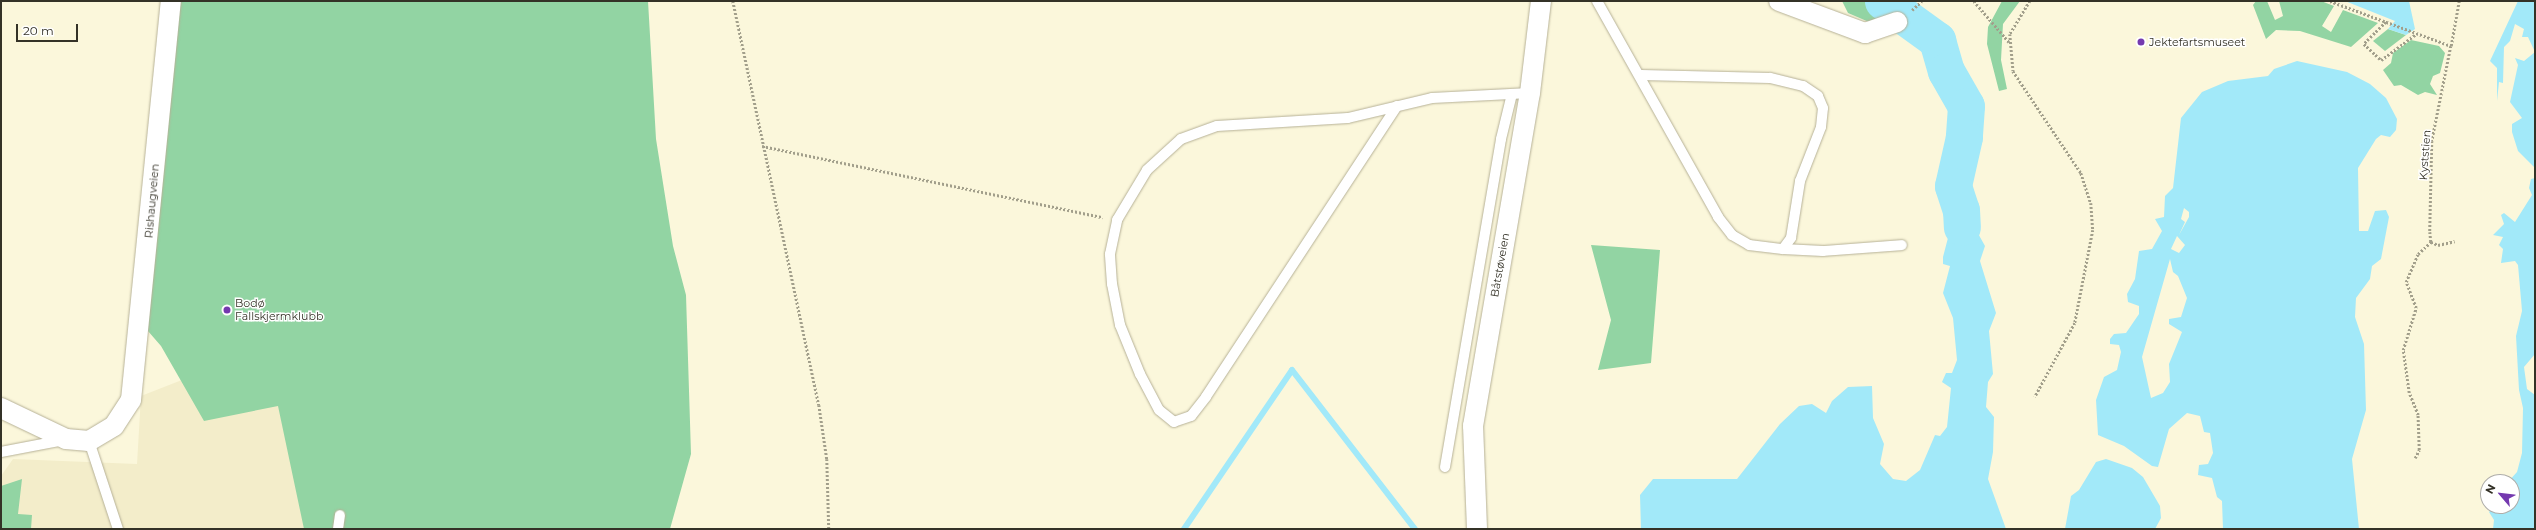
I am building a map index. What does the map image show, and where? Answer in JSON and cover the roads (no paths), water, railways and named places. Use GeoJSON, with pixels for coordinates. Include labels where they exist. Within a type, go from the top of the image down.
{"type":"FeatureCollection","features":[{"type":"Feature","properties":{"kind":"street","name":"Rishaugveien"},"geometry":{"type":"LineString","coordinates":[[89,440],[114,426],[131,400],[171,1]]}},
{"type":"Feature","properties":{"kind":"street","name":"Båtstøveien"},"geometry":{"type":"LineString","coordinates":[[1476,529],[1473,426],[1521,93],[1541,1]]}},
{"type":"Feature","properties":{"kind":"street"},"geometry":{"type":"LineString","coordinates":[[1779,1],[1865,33],[1904,16]]}},
{"type":"Feature","properties":{"kind":"street"},"geometry":{"type":"LineString","coordinates":[[1,408],[66,439],[89,440]]}},
{"type":"Feature","properties":{"kind":"lane"},"geometry":{"type":"LineString","coordinates":[[1597,1],[1621,48],[1641,75],[1718,217],[1732,234],[1749,245],[1783,249],[1823,251],[1902,245]]}},
{"type":"Feature","properties":{"kind":"lane"},"geometry":{"type":"LineString","coordinates":[[1641,75],[1770,78],[1803,86],[1818,96],[1823,108],[1821,127],[1800,181],[1791,238],[1783,249]]}},
{"type":"Feature","properties":{"kind":"lane"},"geometry":{"type":"LineString","coordinates":[[1398,106],[1206,397],[1191,416],[1174,422],[1159,410],[1140,374],[1120,325],[1110,254],[1117,220],[1147,170],[1181,139],[1217,126],[1348,118],[1398,106],[1432,98],[1521,93],[1501,139],[1445,467]]}},
{"type":"Feature","properties":{"kind":"lane"},"geometry":{"type":"LineString","coordinates":[[1,452],[66,439]]}},
{"type":"Feature","properties":{"kind":"lane"},"geometry":{"type":"LineString","coordinates":[[89,440],[118,529]]}},
{"type":"Feature","properties":{"kind":"lane"},"geometry":{"type":"LineString","coordinates":[[338,529],[340,515]]}},
{"type":"Feature","properties":{"kind":"water"},"geometry":{"type":"Polygon","coordinates":[[[2345,1],[2409,1],[2415,29],[2406,35],[2388,29],[2395,21],[2345,1]]]}},
{"type":"Feature","properties":{"kind":"water"},"geometry":{"type":"Polygon","coordinates":[[[2518,1],[2535,1],[2535,52],[2528,37],[2522,37],[2524,29],[2515,24],[2510,41],[2504,47],[2503,83],[2499,82],[2497,101],[2497,68],[2490,61],[2518,1]]]}},
{"type":"Feature","properties":{"kind":"water"},"geometry":{"type":"Polygon","coordinates":[[[2535,52],[2535,168],[2518,151],[2512,132],[2512,124],[2522,118],[2510,102],[2518,65],[2515,58],[2524,61],[2535,52]]]}},
{"type":"Feature","properties":{"kind":"water"},"geometry":{"type":"Polygon","coordinates":[[[2297,61],[2347,72],[2370,84],[2386,98],[2397,119],[2396,130],[2390,137],[2381,135],[2376,139],[2358,168],[2359,231],[2368,231],[2375,211],[2386,210],[2389,217],[2381,259],[2372,266],[2370,279],[2356,298],[2355,317],[2364,344],[2366,410],[2352,459],[2359,529],[2223,529],[2222,501],[2217,497],[2212,478],[2198,475],[2199,465],[2208,464],[2213,453],[2210,433],[2204,432],[2200,416],[2187,413],[2169,429],[2158,467],[2152,466],[2124,446],[2098,435],[2096,400],[2104,377],[2117,370],[2121,352],[2119,345],[2110,344],[2110,339],[2114,334],[2126,333],[2139,314],[2139,306],[2128,302],[2127,294],[2135,279],[2139,251],[2152,249],[2162,231],[2155,219],[2164,217],[2165,196],[2173,188],[2181,118],[2202,92],[2228,81],[2268,76],[2274,69],[2297,61]],[[2184,208],[2181,219],[2185,222],[2179,235],[2189,217],[2189,212],[2184,208]],[[2177,236],[2171,249],[2179,253],[2185,245],[2177,236]],[[2170,259],[2142,357],[2151,398],[2163,393],[2170,382],[2169,364],[2182,332],[2169,324],[2169,319],[2181,317],[2187,298],[2178,276],[2173,272],[2170,259]]]}},
{"type":"Feature","properties":{"kind":"water"},"geometry":{"type":"Polygon","coordinates":[[[2535,178],[2535,354],[2524,367],[2527,389],[2535,395],[2535,529],[2493,529],[2494,520],[2490,514],[2520,514],[2520,474],[2515,474],[2522,453],[2523,408],[2519,390],[2516,336],[2522,311],[2518,265],[2515,261],[2501,263],[2503,249],[2499,245],[2503,237],[2493,235],[2504,224],[2501,215],[2504,213],[2515,222],[2532,195],[2529,188],[2531,179],[2535,178]]]}},
{"type":"Feature","properties":{"kind":"water"},"geometry":{"type":"Polygon","coordinates":[[[1968,226],[1975,228],[1985,246],[1980,261],[1996,313],[1989,331],[1993,374],[1988,382],[1986,407],[1994,417],[1993,452],[1988,479],[2006,529],[1641,529],[1640,495],[1653,479],[1737,479],[1780,424],[1799,406],[1812,404],[1826,413],[1832,401],[1848,387],[1872,386],[1873,418],[1884,444],[1880,464],[1893,479],[1906,481],[1920,470],[1935,435],[1940,436],[1947,427],[1951,388],[1942,382],[1946,373],[1952,373],[1957,360],[1953,318],[1943,293],[1950,266],[1943,264],[1943,257],[1949,234],[1957,227],[1968,226]]]}},
{"type":"Feature","properties":{"kind":"water"},"geometry":{"type":"Polygon","coordinates":[[[2106,459],[2132,468],[2143,477],[2160,506],[2161,518],[2155,529],[2065,529],[2071,496],[2079,490],[2096,462],[2106,459]]]}},
{"type":"Feature","properties":{"kind":"waterway"},"geometry":{"type":"LineString","coordinates":[[1883,1],[1937,40],[1946,71],[1966,106],[1964,137],[1953,186],[1961,210],[1962,227]]}},
{"type":"Feature","properties":{"kind":"waterway"},"geometry":{"type":"LineString","coordinates":[[1184,529],[1292,370],[1415,529]]}},
{"type":"Feature","properties":{"kind":"place","name":"Jektefartsmuseet"},"geometry":{"type":"Point","coordinates":[2141,42]}},
{"type":"Feature","properties":{"kind":"place","name":"Bodø Fallskjermklubb"},"geometry":{"type":"Point","coordinates":[227,310]}}]}
